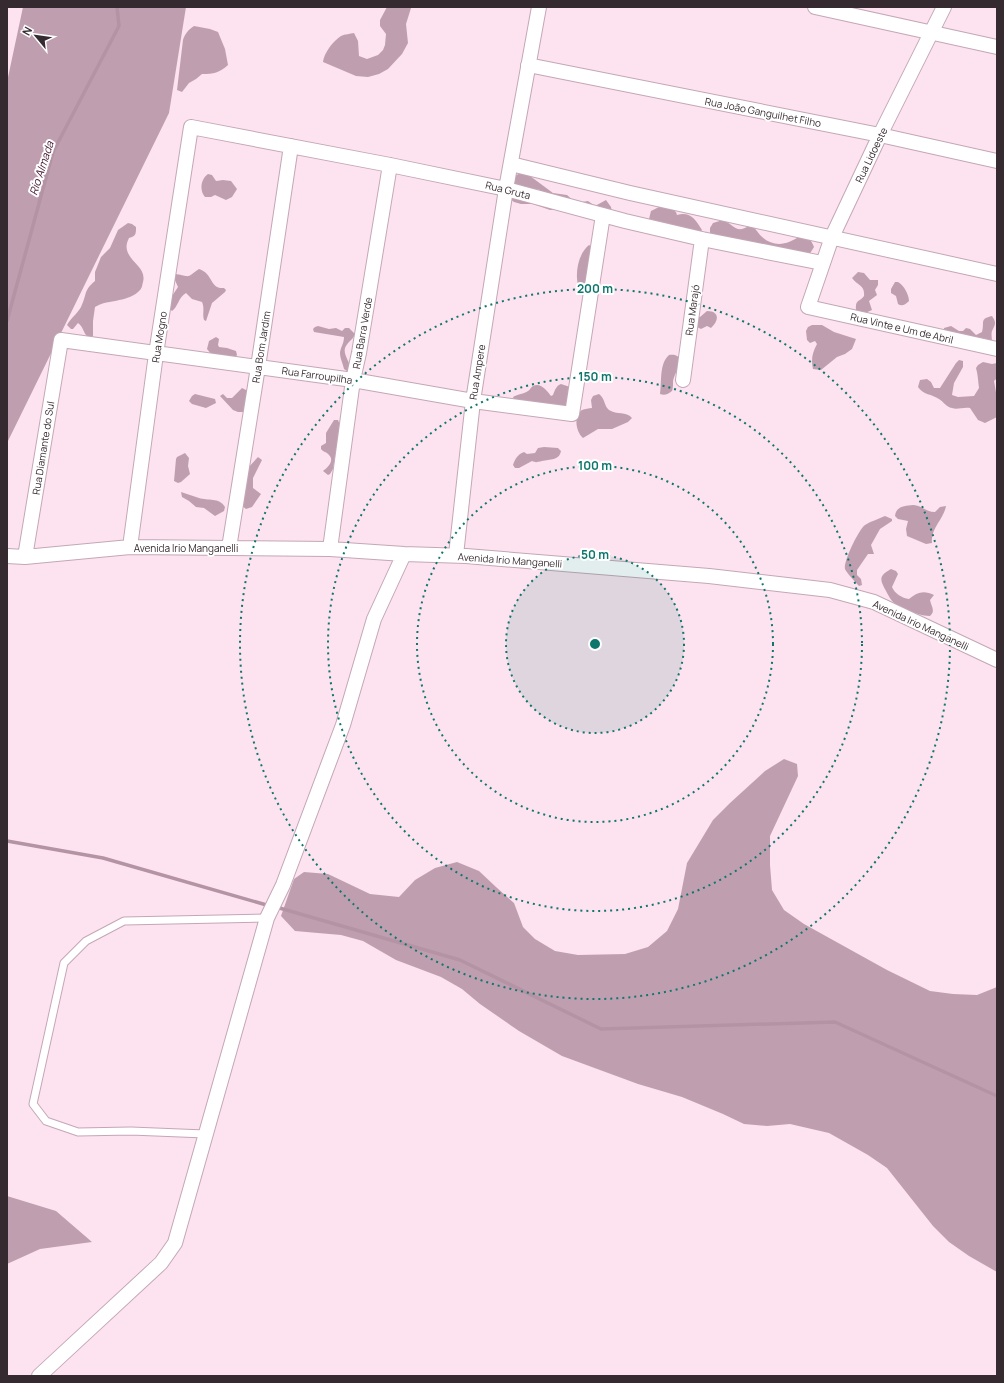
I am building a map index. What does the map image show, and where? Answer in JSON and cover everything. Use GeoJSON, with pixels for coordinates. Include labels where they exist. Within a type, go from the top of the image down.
{"type":"FeatureCollection","features":[{"type":"Feature","properties":{"kind":"street","name":"Rua Ampere"},"geometry":{"type":"LineString","coordinates":[[456,555],[473,401],[506,189],[539,7]]}},
{"type":"Feature","properties":{"kind":"street"},"geometry":{"type":"LineString","coordinates":[[816,7],[997,47]]}},
{"type":"Feature","properties":{"kind":"street","name":"Rua Lidoeste"},"geometry":{"type":"LineString","coordinates":[[808,307],[832,237],[880,135],[944,7]]}},
{"type":"Feature","properties":{"kind":"street","name":"Rua João Ganguilhet Filho"},"geometry":{"type":"LineString","coordinates":[[528,65],[880,135],[997,162]]}},
{"type":"Feature","properties":{"kind":"street","name":"Rua Gruta"},"geometry":{"type":"LineString","coordinates":[[191,127],[506,189],[603,215],[702,239],[822,263]]}},
{"type":"Feature","properties":{"kind":"street","name":"Rua Mogno"},"geometry":{"type":"LineString","coordinates":[[130,547],[156,354],[191,127]]}},
{"type":"Feature","properties":{"kind":"street","name":"Rua Bom Jardim"},"geometry":{"type":"LineString","coordinates":[[229,548],[291,146]]}},
{"type":"Feature","properties":{"kind":"street"},"geometry":{"type":"LineString","coordinates":[[511,164],[630,193],[997,274]]}},
{"type":"Feature","properties":{"kind":"street","name":"Rua Barra Verde"},"geometry":{"type":"LineString","coordinates":[[330,549],[353,380],[359,353],[390,165]]}},
{"type":"Feature","properties":{"kind":"street","name":"Rua Farroupilha"},"geometry":{"type":"LineString","coordinates":[[61,340],[353,380],[473,401],[572,414],[603,215]]}},
{"type":"Feature","properties":{"kind":"street","name":"Rua Marajó"},"geometry":{"type":"LineString","coordinates":[[683,380],[702,239]]}},
{"type":"Feature","properties":{"kind":"street","name":"Rua Vinte e Um de Abril"},"geometry":{"type":"LineString","coordinates":[[808,307],[997,349]]}},
{"type":"Feature","properties":{"kind":"street","name":"Rua Diamante do Sul"},"geometry":{"type":"LineString","coordinates":[[25,556],[61,340]]}},
{"type":"Feature","properties":{"kind":"street","name":"Avenida Irio Manganelli"},"geometry":{"type":"LineString","coordinates":[[7,556],[25,556],[130,547],[330,549],[404,554],[456,555],[709,576],[830,590],[874,602],[997,660]]}},
{"type":"Feature","properties":{"kind":"street"},"geometry":{"type":"LineString","coordinates":[[39,1376],[161,1263],[176,1242],[201,1156],[205,1134],[267,918],[283,885],[343,725],[374,619],[404,554]]}},
{"type":"Feature","properties":{"kind":"lane"},"geometry":{"type":"LineString","coordinates":[[205,1134],[131,1131],[78,1132],[46,1121],[34,1104],[64,963],[86,941],[124,921],[267,918]]}},
{"type":"Feature","properties":{"kind":"shaded area"},"geometry":{"type":"Polygon","coordinates":[[[23,7],[186,7],[169,113],[7,443],[7,82],[23,7]]]}},
{"type":"Feature","properties":{"kind":"shaded area"},"geometry":{"type":"Polygon","coordinates":[[[387,7],[411,8],[406,24],[408,43],[402,54],[388,69],[379,74],[368,77],[356,76],[323,62],[327,51],[338,38],[343,35],[354,33],[358,41],[359,56],[367,59],[378,55],[383,50],[385,45],[386,34],[380,26],[380,20],[387,7]]]}},
{"type":"Feature","properties":{"kind":"shaded area"},"geometry":{"type":"Polygon","coordinates":[[[194,26],[218,32],[225,49],[228,65],[222,70],[210,74],[202,74],[189,83],[182,92],[177,90],[183,40],[187,32],[194,26]]]}},
{"type":"Feature","properties":{"kind":"shaded area"},"geometry":{"type":"Polygon","coordinates":[[[521,173],[530,176],[553,193],[567,195],[576,203],[588,201],[595,206],[606,200],[611,207],[612,213],[562,209],[550,210],[533,204],[521,204],[514,202],[509,198],[509,195],[540,189],[507,189],[512,177],[521,173]]]}},
{"type":"Feature","properties":{"kind":"shaded area"},"geometry":{"type":"Polygon","coordinates":[[[208,174],[212,175],[216,181],[231,181],[237,189],[232,197],[226,200],[215,195],[205,197],[201,188],[202,182],[208,174]]]}},
{"type":"Feature","properties":{"kind":"shaded area"},"geometry":{"type":"Polygon","coordinates":[[[668,206],[676,212],[677,215],[686,214],[692,217],[702,230],[699,234],[652,224],[649,219],[651,211],[659,207],[668,206]]]}},
{"type":"Feature","properties":{"kind":"shaded area"},"geometry":{"type":"Polygon","coordinates":[[[723,220],[738,229],[745,228],[750,225],[766,240],[776,244],[785,243],[800,236],[809,239],[814,247],[809,255],[710,236],[710,228],[713,223],[723,220]]]}},
{"type":"Feature","properties":{"kind":"shaded area"},"geometry":{"type":"Polygon","coordinates":[[[128,223],[136,227],[136,231],[133,236],[129,238],[127,251],[141,270],[143,276],[142,287],[138,292],[128,298],[105,303],[95,307],[93,336],[89,338],[78,323],[73,329],[67,325],[83,303],[87,290],[95,281],[95,272],[101,257],[110,248],[118,230],[128,223]]]}},
{"type":"Feature","properties":{"kind":"shaded area"},"geometry":{"type":"Polygon","coordinates":[[[589,245],[592,247],[589,286],[584,288],[578,285],[577,269],[582,253],[589,245]]]}},
{"type":"Feature","properties":{"kind":"shaded area"},"geometry":{"type":"Polygon","coordinates":[[[199,269],[207,274],[213,284],[226,290],[212,303],[206,321],[203,318],[202,302],[192,299],[186,293],[181,297],[172,311],[169,308],[170,299],[178,287],[174,278],[176,274],[189,276],[199,269]]]}},
{"type":"Feature","properties":{"kind":"shaded area"},"geometry":{"type":"Polygon","coordinates":[[[858,272],[864,273],[870,280],[878,280],[878,285],[875,290],[877,295],[869,301],[872,310],[863,314],[856,310],[856,306],[857,302],[864,296],[864,292],[861,286],[852,278],[858,272]]]}},
{"type":"Feature","properties":{"kind":"shaded area"},"geometry":{"type":"Polygon","coordinates":[[[895,282],[900,283],[907,293],[909,301],[904,305],[898,304],[896,296],[891,293],[891,289],[895,282]]]}},
{"type":"Feature","properties":{"kind":"shaded area"},"geometry":{"type":"Polygon","coordinates":[[[707,311],[714,313],[717,320],[711,328],[707,326],[701,329],[697,327],[696,316],[700,317],[707,311]]]}},
{"type":"Feature","properties":{"kind":"shaded area"},"geometry":{"type":"Polygon","coordinates":[[[992,316],[995,320],[995,324],[992,332],[992,341],[944,331],[944,328],[951,326],[959,331],[963,331],[966,328],[970,329],[976,335],[982,332],[983,321],[985,318],[992,316]]]}},
{"type":"Feature","properties":{"kind":"shaded area"},"geometry":{"type":"Polygon","coordinates":[[[812,325],[822,325],[834,332],[856,339],[852,349],[837,357],[821,370],[813,369],[812,356],[817,344],[815,341],[810,343],[807,340],[806,331],[808,327],[812,325]]]}},
{"type":"Feature","properties":{"kind":"shaded area"},"geometry":{"type":"Polygon","coordinates":[[[318,326],[329,329],[336,328],[342,331],[345,328],[349,328],[355,334],[345,348],[345,354],[350,370],[347,371],[344,369],[340,357],[344,337],[314,332],[313,329],[318,326]]]}},
{"type":"Feature","properties":{"kind":"shaded area"},"geometry":{"type":"Polygon","coordinates":[[[216,337],[219,339],[219,347],[236,351],[237,355],[235,358],[211,354],[207,349],[209,341],[216,337]]]}},
{"type":"Feature","properties":{"kind":"shaded area"},"geometry":{"type":"Polygon","coordinates":[[[669,355],[675,355],[678,357],[679,365],[674,378],[672,391],[662,395],[660,394],[662,368],[669,355]]]}},
{"type":"Feature","properties":{"kind":"shaded area"},"geometry":{"type":"Polygon","coordinates":[[[959,360],[963,361],[963,367],[954,383],[952,395],[958,397],[974,396],[979,388],[976,368],[978,365],[983,362],[992,364],[997,363],[997,378],[994,381],[997,398],[997,417],[985,423],[978,420],[970,408],[956,409],[947,406],[936,397],[922,392],[918,387],[920,380],[927,379],[931,382],[934,388],[940,388],[959,360]]]}},
{"type":"Feature","properties":{"kind":"shaded area"},"geometry":{"type":"Polygon","coordinates":[[[561,384],[570,387],[573,391],[566,409],[514,400],[513,397],[529,391],[532,386],[536,385],[544,388],[551,396],[561,384]]]}},
{"type":"Feature","properties":{"kind":"shaded area"},"geometry":{"type":"Polygon","coordinates":[[[242,388],[248,391],[245,410],[243,412],[238,412],[233,410],[220,396],[223,394],[227,398],[232,398],[242,388]]]}},
{"type":"Feature","properties":{"kind":"shaded area"},"geometry":{"type":"Polygon","coordinates":[[[195,394],[215,399],[216,403],[206,408],[192,404],[189,401],[195,394]]]}},
{"type":"Feature","properties":{"kind":"shaded area"},"geometry":{"type":"Polygon","coordinates":[[[599,394],[609,410],[627,414],[632,418],[628,422],[612,429],[598,429],[583,438],[577,428],[577,416],[582,410],[592,408],[591,400],[593,396],[599,394]]]}},
{"type":"Feature","properties":{"kind":"shaded area"},"geometry":{"type":"Polygon","coordinates":[[[334,420],[338,420],[340,425],[333,469],[328,475],[323,471],[330,464],[331,457],[321,449],[321,446],[326,443],[326,433],[334,420]]]}},
{"type":"Feature","properties":{"kind":"shaded area"},"geometry":{"type":"Polygon","coordinates":[[[538,448],[558,448],[561,451],[560,454],[554,459],[537,462],[532,461],[519,468],[515,468],[513,465],[520,454],[524,452],[527,454],[535,453],[538,448]]]}},
{"type":"Feature","properties":{"kind":"shaded area"},"geometry":{"type":"Polygon","coordinates":[[[185,453],[189,458],[188,466],[190,474],[178,483],[174,481],[176,459],[185,453]]]}},
{"type":"Feature","properties":{"kind":"shaded area"},"geometry":{"type":"Polygon","coordinates":[[[258,457],[262,460],[253,478],[253,488],[261,494],[252,507],[246,509],[241,505],[247,469],[258,457]]]}},
{"type":"Feature","properties":{"kind":"shaded area"},"geometry":{"type":"Polygon","coordinates":[[[181,492],[202,499],[220,502],[225,507],[224,511],[215,516],[204,508],[196,507],[182,497],[181,492]]]}},
{"type":"Feature","properties":{"kind":"shaded area"},"geometry":{"type":"Polygon","coordinates":[[[913,505],[935,512],[940,507],[946,506],[945,511],[933,533],[932,543],[926,544],[907,536],[906,529],[908,521],[898,519],[895,516],[899,508],[913,505]]]}},
{"type":"Feature","properties":{"kind":"shaded area"},"geometry":{"type":"Polygon","coordinates":[[[885,516],[892,519],[892,521],[880,529],[871,545],[874,554],[868,554],[857,570],[857,575],[861,579],[862,585],[859,586],[845,569],[846,560],[862,528],[870,522],[885,516]]]}},
{"type":"Feature","properties":{"kind":"shaded area"},"geometry":{"type":"Polygon","coordinates":[[[891,569],[896,571],[898,574],[892,587],[899,595],[909,599],[921,592],[934,595],[930,600],[933,612],[930,616],[919,614],[898,606],[888,596],[882,584],[881,578],[891,569]]]}},
{"type":"Feature","properties":{"kind":"shaded area"},"geometry":{"type":"Polygon","coordinates":[[[784,759],[797,764],[798,776],[770,836],[770,865],[772,890],[784,910],[804,924],[887,970],[930,991],[977,995],[997,987],[997,1272],[969,1256],[949,1242],[933,1226],[887,1168],[868,1155],[829,1133],[790,1124],[767,1126],[744,1124],[682,1097],[638,1084],[562,1056],[519,1031],[480,1004],[462,989],[441,977],[396,960],[363,941],[341,935],[295,931],[281,916],[294,879],[304,872],[328,874],[370,894],[399,897],[415,880],[435,868],[457,862],[479,871],[514,903],[523,927],[535,939],[555,951],[578,955],[625,954],[648,947],[667,931],[678,909],[687,863],[713,820],[765,771],[784,759]]]}},
{"type":"Feature","properties":{"kind":"shaded area"},"geometry":{"type":"Polygon","coordinates":[[[7,1196],[56,1211],[92,1242],[40,1249],[7,1264],[7,1196]]]}},
{"type":"Feature","properties":{"kind":"waterway","name":"Río Almada"},"geometry":{"type":"LineString","coordinates":[[7,321],[53,152],[119,26],[117,7]]}},
{"type":"Feature","properties":{"kind":"waterway"},"geometry":{"type":"LineString","coordinates":[[7,841],[103,858],[270,906]]}},
{"type":"Feature","properties":{"kind":"waterway"},"geometry":{"type":"LineString","coordinates":[[276,907],[460,960],[601,1029],[835,1022],[997,1096]]}}]}
